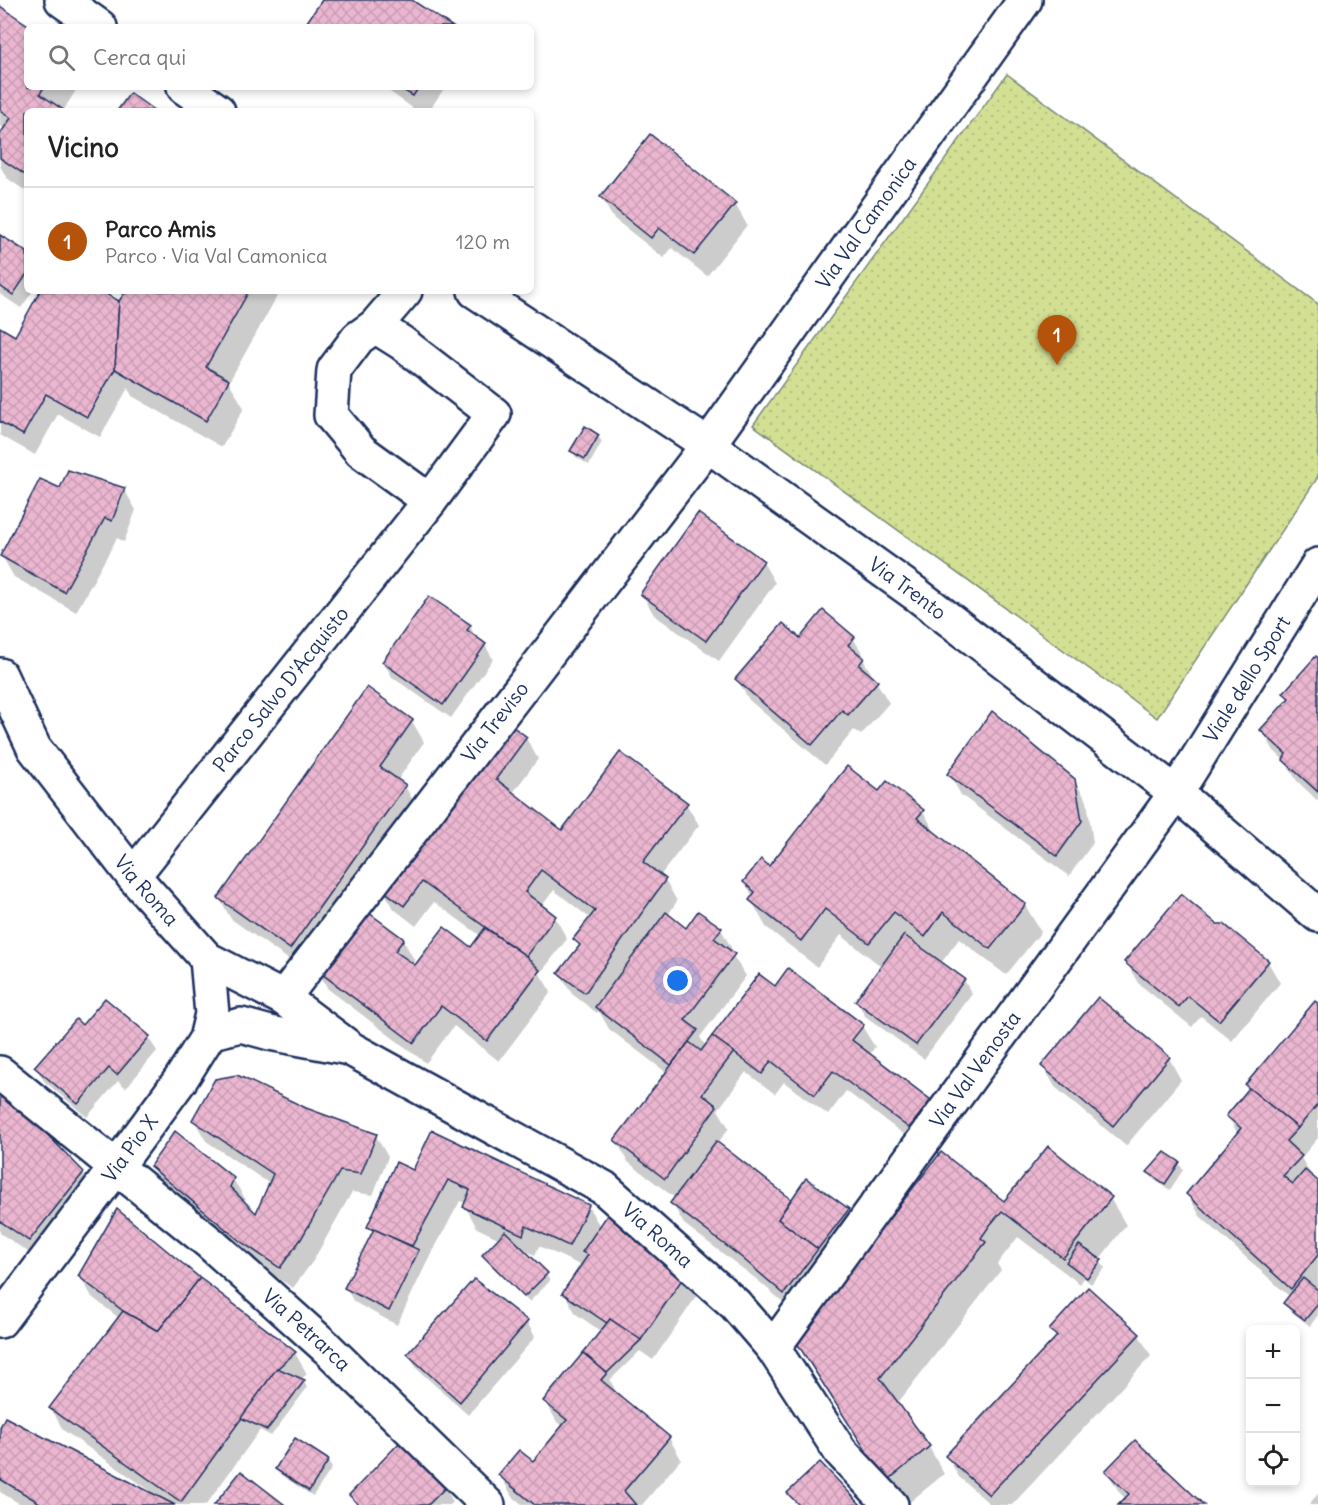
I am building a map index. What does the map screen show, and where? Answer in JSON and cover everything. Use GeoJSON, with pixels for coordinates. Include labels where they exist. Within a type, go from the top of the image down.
{"type":"FeatureCollection","features":[{"type":"Feature","properties":{"kind":"street"},"geometry":{"type":"LineString","coordinates":[[62,0],[96,24]]}},
{"type":"Feature","properties":{"kind":"street","name":"Via Val Camonica"},"geometry":{"type":"LineString","coordinates":[[708,445],[1025,0]]}},
{"type":"Feature","properties":{"kind":"street"},"geometry":{"type":"LineString","coordinates":[[188,90],[214,108]]}},
{"type":"Feature","properties":{"kind":"street"},"geometry":{"type":"LineString","coordinates":[[402,294],[375,326],[358,338],[334,370],[331,415],[361,451],[430,501]]}},
{"type":"Feature","properties":{"kind":"street","name":"Via Trento"},"geometry":{"type":"LineString","coordinates":[[480,294],[708,445],[916,594],[1176,793],[1318,915]]}},
{"type":"Feature","properties":{"kind":"street","name":"Parco Salvo D'Acquisto"},"geometry":{"type":"LineString","coordinates":[[133,876],[430,501],[494,414],[402,343],[375,326]]}},
{"type":"Feature","properties":{"kind":"street","name":"Via Treviso"},"geometry":{"type":"LineString","coordinates":[[283,998],[708,445]]}},
{"type":"Feature","properties":{"kind":"street","name":"Viale dello Sport"},"geometry":{"type":"LineString","coordinates":[[1176,793],[1318,566]]}},
{"type":"Feature","properties":{"kind":"street","name":"Via Roma"},"geometry":{"type":"LineString","coordinates":[[0,675],[34,748],[133,876],[207,958],[283,998],[351,1049],[604,1188],[732,1301],[773,1348],[840,1451],[891,1505]]}},
{"type":"Feature","properties":{"kind":"street","name":"Via Val Venosta"},"geometry":{"type":"LineString","coordinates":[[773,1348],[1176,793]]}},
{"type":"Feature","properties":{"kind":"street","name":"Via Pio X"},"geometry":{"type":"LineString","coordinates":[[6,1302],[117,1166],[181,1079],[208,1034],[212,1014],[207,958]]}},
{"type":"Feature","properties":{"kind":"street","name":"Via Roma"},"geometry":{"type":"LineString","coordinates":[[208,1034],[241,1025],[270,1034],[351,1049]]}},
{"type":"Feature","properties":{"kind":"street","name":"Via Petrarca"},"geometry":{"type":"LineString","coordinates":[[0,1073],[210,1243],[327,1348],[488,1505]]}},
{"type":"Feature","properties":{"kind":"green space"},"geometry":{"type":"Polygon","coordinates":[[[1007,74],[1318,304],[1318,477],[1157,718],[753,425],[1007,74]]]}},
{"type":"Feature","properties":{"kind":"building"},"geometry":{"type":"Polygon","coordinates":[[[322,0],[412,0],[448,24],[310,24],[307,22],[322,0]]]}},
{"type":"Feature","properties":{"kind":"building"},"geometry":{"type":"Polygon","coordinates":[[[0,6],[27,24],[24,24],[24,90],[42,90],[40,94],[61,108],[24,108],[24,174],[0,158],[0,134],[11,118],[0,110],[0,6]]]}},
{"type":"Feature","properties":{"kind":"building"},"geometry":{"type":"Polygon","coordinates":[[[403,90],[417,90],[413,96],[403,90]]]}},
{"type":"Feature","properties":{"kind":"building"},"geometry":{"type":"Polygon","coordinates":[[[130,93],[151,108],[119,108],[130,93]]]}},
{"type":"Feature","properties":{"kind":"building"},"geometry":{"type":"Polygon","coordinates":[[[650,134],[736,203],[694,255],[659,228],[651,238],[600,197],[650,134]]]}},
{"type":"Feature","properties":{"kind":"building"},"geometry":{"type":"Polygon","coordinates":[[[0,235],[24,250],[24,278],[13,295],[0,286],[0,235]]]}},
{"type":"Feature","properties":{"kind":"building"},"geometry":{"type":"Polygon","coordinates":[[[38,294],[106,294],[119,301],[115,369],[87,417],[46,394],[23,435],[0,422],[0,327],[15,336],[38,294]]]}},
{"type":"Feature","properties":{"kind":"building"},"geometry":{"type":"Polygon","coordinates":[[[124,294],[247,294],[206,367],[229,380],[206,421],[115,369],[119,301],[124,294]]]}},
{"type":"Feature","properties":{"kind":"building"},"geometry":{"type":"Polygon","coordinates":[[[585,426],[599,435],[585,459],[570,451],[585,426]]]}},
{"type":"Feature","properties":{"kind":"building"},"geometry":{"type":"Polygon","coordinates":[[[68,470],[125,488],[112,521],[105,518],[64,592],[0,556],[40,479],[60,488],[68,470]]]}},
{"type":"Feature","properties":{"kind":"building"},"geometry":{"type":"Polygon","coordinates":[[[698,513],[764,561],[706,641],[640,594],[698,513]]]}},
{"type":"Feature","properties":{"kind":"building"},"geometry":{"type":"Polygon","coordinates":[[[429,596],[471,625],[467,630],[486,644],[443,705],[382,662],[429,596]]]}},
{"type":"Feature","properties":{"kind":"building"},"geometry":{"type":"Polygon","coordinates":[[[823,610],[855,637],[848,645],[864,658],[859,665],[878,681],[848,715],[842,710],[812,745],[735,679],[783,623],[800,638],[823,610]]]}},
{"type":"Feature","properties":{"kind":"building"},"geometry":{"type":"Polygon","coordinates":[[[1316,656],[1318,658],[1318,792],[1283,760],[1286,754],[1260,730],[1289,698],[1283,693],[1316,656]]]}},
{"type":"Feature","properties":{"kind":"building"},"geometry":{"type":"Polygon","coordinates":[[[367,687],[413,720],[380,767],[406,785],[290,949],[218,898],[367,687]]]}},
{"type":"Feature","properties":{"kind":"building"},"geometry":{"type":"Polygon","coordinates":[[[992,711],[1075,779],[1082,821],[1057,856],[947,774],[992,711]]]}},
{"type":"Feature","properties":{"kind":"building"},"geometry":{"type":"Polygon","coordinates":[[[505,721],[527,737],[496,779],[562,830],[620,752],[688,803],[643,862],[666,879],[585,993],[558,973],[580,945],[573,939],[595,911],[541,870],[525,892],[556,916],[526,956],[422,882],[404,906],[380,888],[505,721]]]}},
{"type":"Feature","properties":{"kind":"building"},"geometry":{"type":"Polygon","coordinates":[[[847,766],[879,791],[887,781],[924,810],[917,818],[1026,904],[990,949],[943,912],[925,937],[894,912],[869,943],[825,909],[801,941],[749,900],[755,892],[743,882],[761,859],[769,866],[847,766]]]}},
{"type":"Feature","properties":{"kind":"building"},"geometry":{"type":"Polygon","coordinates":[[[1181,894],[1217,924],[1224,924],[1269,961],[1219,1021],[1188,996],[1179,1007],[1124,962],[1181,894]]]}},
{"type":"Feature","properties":{"kind":"building"},"geometry":{"type":"Polygon","coordinates":[[[361,907],[404,939],[395,951],[415,965],[444,927],[471,947],[485,928],[526,956],[540,970],[487,1041],[441,1006],[414,1043],[314,968],[361,907]]]}},
{"type":"Feature","properties":{"kind":"building"},"geometry":{"type":"Polygon","coordinates":[[[698,911],[722,928],[714,938],[735,954],[685,1020],[698,1030],[671,1065],[595,1007],[666,912],[686,928],[698,911]]]}},
{"type":"Feature","properties":{"kind":"building"},"geometry":{"type":"Polygon","coordinates":[[[904,935],[965,979],[916,1045],[855,1001],[904,935]]]}},
{"type":"Feature","properties":{"kind":"building"},"geometry":{"type":"Polygon","coordinates":[[[788,968],[864,1025],[852,1040],[931,1100],[909,1128],[833,1071],[815,1095],[771,1061],[762,1074],[712,1036],[759,974],[775,986],[788,968]]]}},
{"type":"Feature","properties":{"kind":"building"},"geometry":{"type":"Polygon","coordinates":[[[1098,997],[1170,1057],[1113,1126],[1041,1066],[1098,997]]]}},
{"type":"Feature","properties":{"kind":"building"},"geometry":{"type":"Polygon","coordinates":[[[105,998],[150,1036],[117,1075],[109,1068],[78,1104],[34,1067],[76,1019],[82,1025],[105,998]]]}},
{"type":"Feature","properties":{"kind":"building"},"geometry":{"type":"Polygon","coordinates":[[[1315,1001],[1318,1003],[1318,1104],[1298,1128],[1245,1085],[1315,1001]]]}},
{"type":"Feature","properties":{"kind":"building"},"geometry":{"type":"Polygon","coordinates":[[[712,1036],[734,1052],[702,1094],[717,1106],[665,1179],[614,1140],[689,1042],[701,1051],[712,1036]]]}},
{"type":"Feature","properties":{"kind":"building"},"geometry":{"type":"Polygon","coordinates":[[[237,1075],[306,1108],[377,1134],[361,1174],[340,1171],[301,1239],[280,1268],[240,1241],[150,1166],[175,1131],[234,1178],[230,1187],[256,1213],[273,1174],[192,1120],[215,1079],[237,1075]]]}},
{"type":"Feature","properties":{"kind":"building"},"geometry":{"type":"Polygon","coordinates":[[[1249,1088],[1298,1128],[1286,1141],[1302,1156],[1283,1176],[1293,1184],[1305,1170],[1318,1181],[1318,1255],[1291,1289],[1186,1194],[1241,1128],[1226,1116],[1249,1088]]]}},
{"type":"Feature","properties":{"kind":"building"},"geometry":{"type":"Polygon","coordinates":[[[0,1094],[31,1118],[84,1172],[29,1241],[0,1221],[0,1094]]]}},
{"type":"Feature","properties":{"kind":"building"},"geometry":{"type":"Polygon","coordinates":[[[432,1130],[589,1205],[569,1246],[526,1226],[523,1235],[463,1207],[470,1190],[448,1180],[412,1246],[367,1227],[396,1162],[413,1170],[432,1130]]]}},
{"type":"Feature","properties":{"kind":"building"},"geometry":{"type":"Polygon","coordinates":[[[716,1141],[791,1199],[778,1219],[818,1249],[784,1294],[741,1257],[670,1203],[716,1141]]]}},
{"type":"Feature","properties":{"kind":"building"},"geometry":{"type":"Polygon","coordinates":[[[1048,1146],[1112,1197],[1063,1258],[1002,1211],[990,1225],[981,1238],[986,1242],[880,1378],[930,1446],[886,1482],[795,1340],[941,1152],[1004,1201],[1048,1146]]]}},
{"type":"Feature","properties":{"kind":"building"},"geometry":{"type":"Polygon","coordinates":[[[1165,1152],[1180,1162],[1165,1184],[1147,1172],[1165,1152]]]}},
{"type":"Feature","properties":{"kind":"building"},"geometry":{"type":"Polygon","coordinates":[[[806,1178],[849,1209],[818,1249],[778,1219],[806,1178]]]}},
{"type":"Feature","properties":{"kind":"building"},"geometry":{"type":"Polygon","coordinates":[[[117,1209],[200,1278],[158,1331],[123,1311],[78,1276],[117,1209]]]}},
{"type":"Feature","properties":{"kind":"building"},"geometry":{"type":"Polygon","coordinates":[[[608,1214],[689,1269],[641,1340],[610,1319],[607,1323],[562,1293],[588,1255],[582,1252],[608,1214]]]}},
{"type":"Feature","properties":{"kind":"building"},"geometry":{"type":"Polygon","coordinates":[[[374,1229],[419,1250],[389,1311],[344,1288],[374,1229]]]}},
{"type":"Feature","properties":{"kind":"building"},"geometry":{"type":"Polygon","coordinates":[[[505,1231],[548,1273],[524,1297],[482,1255],[505,1231]]]}},
{"type":"Feature","properties":{"kind":"building"},"geometry":{"type":"Polygon","coordinates":[[[1079,1245],[1102,1260],[1087,1278],[1066,1262],[1079,1245]]]}},
{"type":"Feature","properties":{"kind":"building"},"geometry":{"type":"Polygon","coordinates":[[[200,1278],[296,1352],[278,1368],[181,1502],[49,1408],[123,1311],[158,1331],[200,1278]]]}},
{"type":"Feature","properties":{"kind":"building"},"geometry":{"type":"Polygon","coordinates":[[[1303,1278],[1318,1290],[1318,1304],[1305,1320],[1283,1303],[1303,1278]]]}},
{"type":"Feature","properties":{"kind":"building"},"geometry":{"type":"Polygon","coordinates":[[[474,1279],[528,1321],[460,1402],[407,1354],[474,1279]]]}},
{"type":"Feature","properties":{"kind":"building"},"geometry":{"type":"Polygon","coordinates":[[[1088,1287],[1140,1334],[989,1495],[945,1456],[1057,1336],[1049,1330],[1088,1287]]]}},
{"type":"Feature","properties":{"kind":"building"},"geometry":{"type":"Polygon","coordinates":[[[610,1319],[641,1340],[607,1373],[583,1353],[610,1319]]]}},
{"type":"Feature","properties":{"kind":"building"},"geometry":{"type":"Polygon","coordinates":[[[583,1353],[607,1373],[601,1380],[670,1437],[624,1491],[636,1505],[535,1505],[498,1475],[519,1450],[533,1461],[567,1420],[543,1401],[583,1353]]]}},
{"type":"Feature","properties":{"kind":"building"},"geometry":{"type":"Polygon","coordinates":[[[277,1368],[305,1380],[267,1430],[241,1418],[277,1368]]]}},
{"type":"Feature","properties":{"kind":"building"},"geometry":{"type":"Polygon","coordinates":[[[5,1417],[175,1505],[43,1505],[0,1479],[0,1427],[5,1417]]]}},
{"type":"Feature","properties":{"kind":"building"},"geometry":{"type":"Polygon","coordinates":[[[295,1438],[329,1460],[309,1491],[275,1469],[295,1438]]]}},
{"type":"Feature","properties":{"kind":"building"},"geometry":{"type":"Polygon","coordinates":[[[1135,1440],[1204,1505],[1118,1505],[1129,1494],[1105,1471],[1135,1440]]]}},
{"type":"Feature","properties":{"kind":"building"},"geometry":{"type":"Polygon","coordinates":[[[400,1442],[446,1487],[428,1505],[359,1505],[349,1495],[400,1442]]]}},
{"type":"Feature","properties":{"kind":"building"},"geometry":{"type":"Polygon","coordinates":[[[820,1462],[861,1505],[799,1505],[787,1493],[820,1462]]]}},
{"type":"Feature","properties":{"kind":"building"},"geometry":{"type":"Polygon","coordinates":[[[241,1471],[285,1505],[214,1505],[241,1471]]]}},
{"type":"Feature","properties":{"kind":"place","name":"Parco Amis"},"geometry":{"type":"Point","coordinates":[1057,365]}}]}
